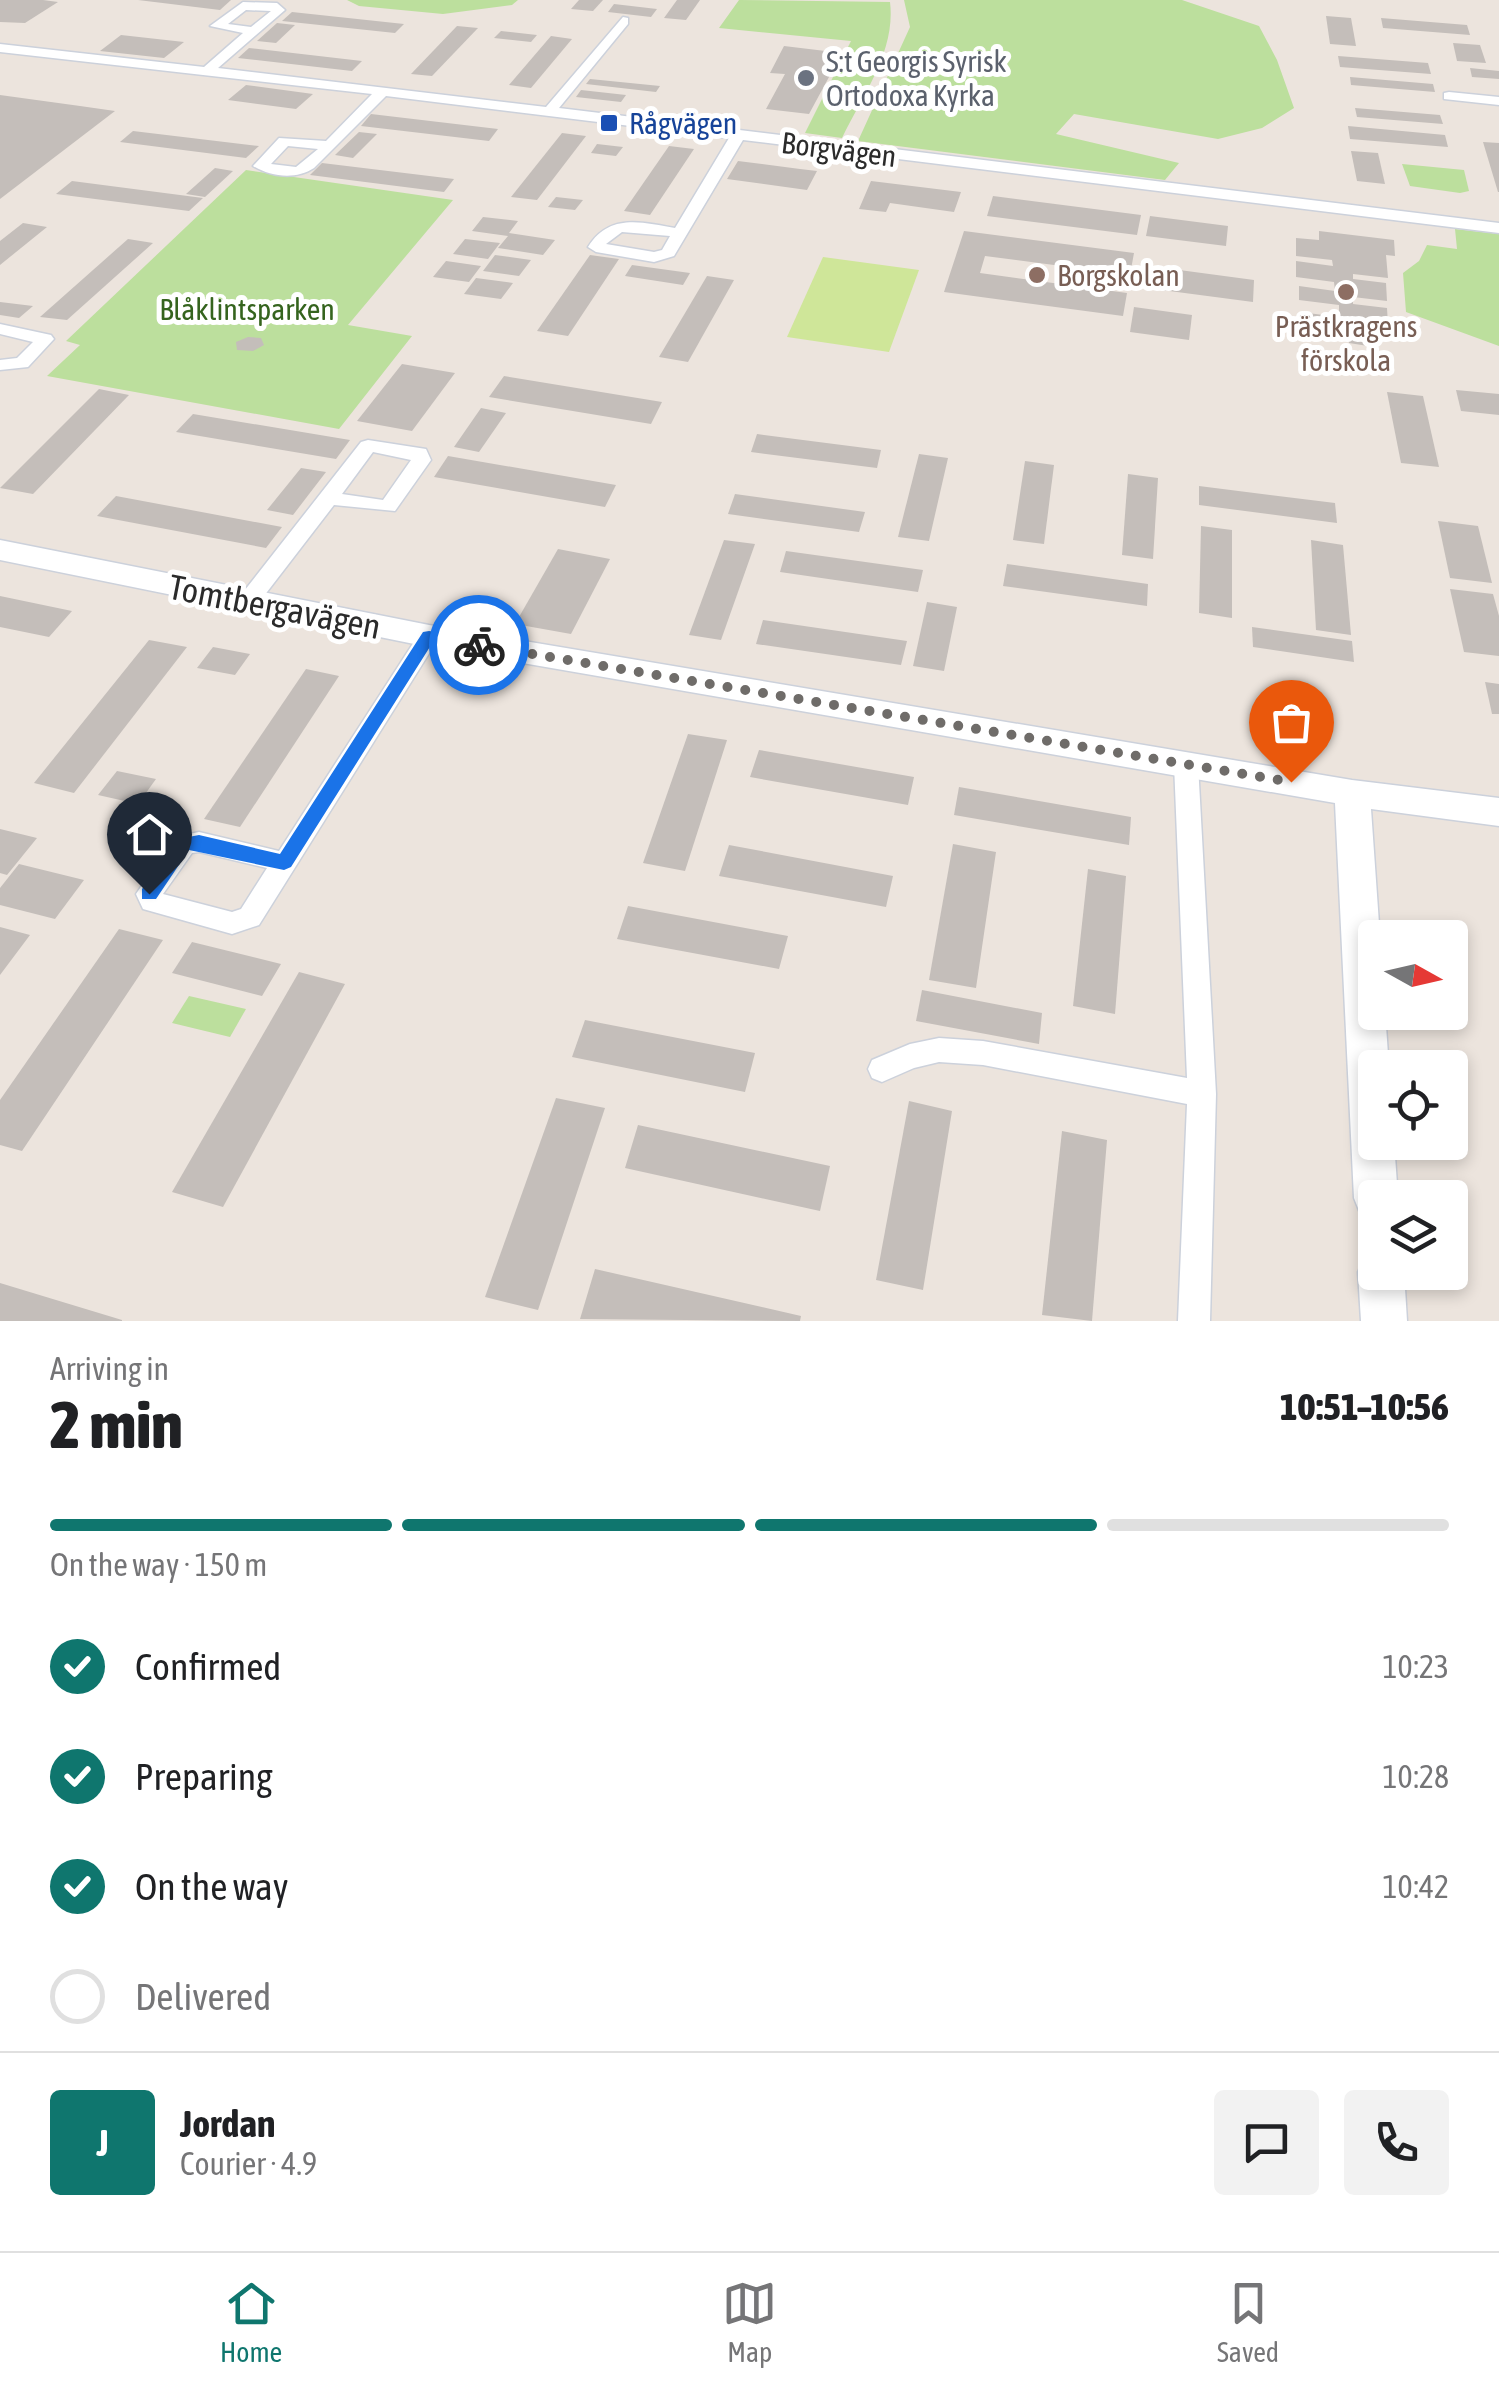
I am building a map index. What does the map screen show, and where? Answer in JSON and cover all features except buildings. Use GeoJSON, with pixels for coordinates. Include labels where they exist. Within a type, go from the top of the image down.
{"type":"FeatureCollection","features":[{"type":"Feature","properties":{"kind":"street"},"geometry":{"type":"LineString","coordinates":[[548,112],[623,21]]}},
{"type":"Feature","properties":{"kind":"street"},"geometry":{"type":"LineString","coordinates":[[206,72],[254,31]]}},
{"type":"Feature","properties":{"kind":"street","name":"Borgvägen"},"geometry":{"type":"LineString","coordinates":[[0,48],[384,90],[1499,228]]}},
{"type":"Feature","properties":{"kind":"street"},"geometry":{"type":"LineString","coordinates":[[328,146],[384,90]]}},
{"type":"Feature","properties":{"kind":"street"},"geometry":{"type":"LineString","coordinates":[[1449,96],[1499,101]]}},
{"type":"Feature","properties":{"kind":"street"},"geometry":{"type":"LineString","coordinates":[[679,234],[737,136]]}},
{"type":"Feature","properties":{"kind":"street"},"geometry":{"type":"LineString","coordinates":[[0,330],[44,339],[22,363],[0,365]]}},
{"type":"Feature","properties":{"kind":"street"},"geometry":{"type":"LineString","coordinates":[[249,600],[329,498]]}},
{"type":"Feature","properties":{"kind":"street","name":"Tomtbergavägen"},"geometry":{"type":"LineString","coordinates":[[0,550],[429,636],[1352,792],[1499,812]]}},
{"type":"Feature","properties":{"kind":"street"},"geometry":{"type":"LineString","coordinates":[[284,862],[199,842],[184,844],[149,894],[152,902],[232,922],[250,917],[429,636]]}},
{"type":"Feature","properties":{"kind":"street"},"geometry":{"type":"LineString","coordinates":[[1186,764],[1202,1094],[1194,1321]]}},
{"type":"Feature","properties":{"kind":"street"},"geometry":{"type":"LineString","coordinates":[[1352,792],[1375,1180]]}},
{"type":"Feature","properties":{"kind":"street"},"geometry":{"type":"LineString","coordinates":[[882,1068],[939,1050],[983,1053],[1202,1094]]}},
{"type":"Feature","properties":{"kind":"street"},"geometry":{"type":"LineString","coordinates":[[1382,1290],[1384,1321]]}},
{"type":"Feature","properties":{"kind":"green space"},"geometry":{"type":"Polygon","coordinates":[[[347,0],[518,0],[512,5],[443,14],[359,6],[347,0]]]}},
{"type":"Feature","properties":{"kind":"green space"},"geometry":{"type":"Polygon","coordinates":[[[739,0],[890,2],[891,20],[883,55],[842,138],[805,133],[851,41],[719,28],[739,0]]]}},
{"type":"Feature","properties":{"kind":"green space"},"geometry":{"type":"Polygon","coordinates":[[[904,0],[1182,0],[1259,26],[1277,60],[1294,108],[1262,128],[1218,139],[1074,114],[1056,134],[1179,163],[1165,180],[858,141],[910,27],[904,0]]]}},
{"type":"Feature","properties":{"kind":"green space"},"geometry":{"type":"Polygon","coordinates":[[[1402,164],[1464,170],[1469,191],[1410,186],[1402,164]]]}},
{"type":"Feature","properties":{"kind":"green space","name":"Blåklintsparken"},"geometry":{"type":"Polygon","coordinates":[[[246,170],[453,200],[348,325],[412,336],[339,429],[47,376],[80,345],[66,341],[246,170]]]}},
{"type":"Feature","properties":{"kind":"green space"},"geometry":{"type":"Polygon","coordinates":[[[1455,229],[1499,234],[1499,346],[1406,312],[1403,273],[1419,261],[1427,245],[1457,249],[1455,229]]]}},
{"type":"Feature","properties":{"kind":"green space"},"geometry":{"type":"Polygon","coordinates":[[[823,257],[919,270],[889,352],[787,337],[823,257]]]}},
{"type":"Feature","properties":{"kind":"green space"},"geometry":{"type":"Polygon","coordinates":[[[189,996],[246,1009],[230,1037],[172,1023],[189,996]]]}},
{"type":"Feature","properties":{"kind":"way so far"},"geometry":{"type":"LineString","coordinates":[[479,645],[1291,782]]}},
{"type":"Feature","properties":{"kind":"place","name":"S:t Georgis Syrisk Ortodoxa Kyrka"},"geometry":{"type":"Point","coordinates":[806,78]}},
{"type":"Feature","properties":{"kind":"place","name":"Rågvägen"},"geometry":{"type":"Point","coordinates":[609,123]}},
{"type":"Feature","properties":{"kind":"place","name":"Borgskolan"},"geometry":{"type":"Point","coordinates":[1037,275]}},
{"type":"Feature","properties":{"kind":"place","name":"Prästkragens förskola"},"geometry":{"type":"Point","coordinates":[1346,292]}},
{"type":"Feature","properties":{"kind":"route"},"geometry":{"type":"LineString","coordinates":[[149,894],[184,844],[199,842],[284,862],[429,636],[479,645]]}}]}
